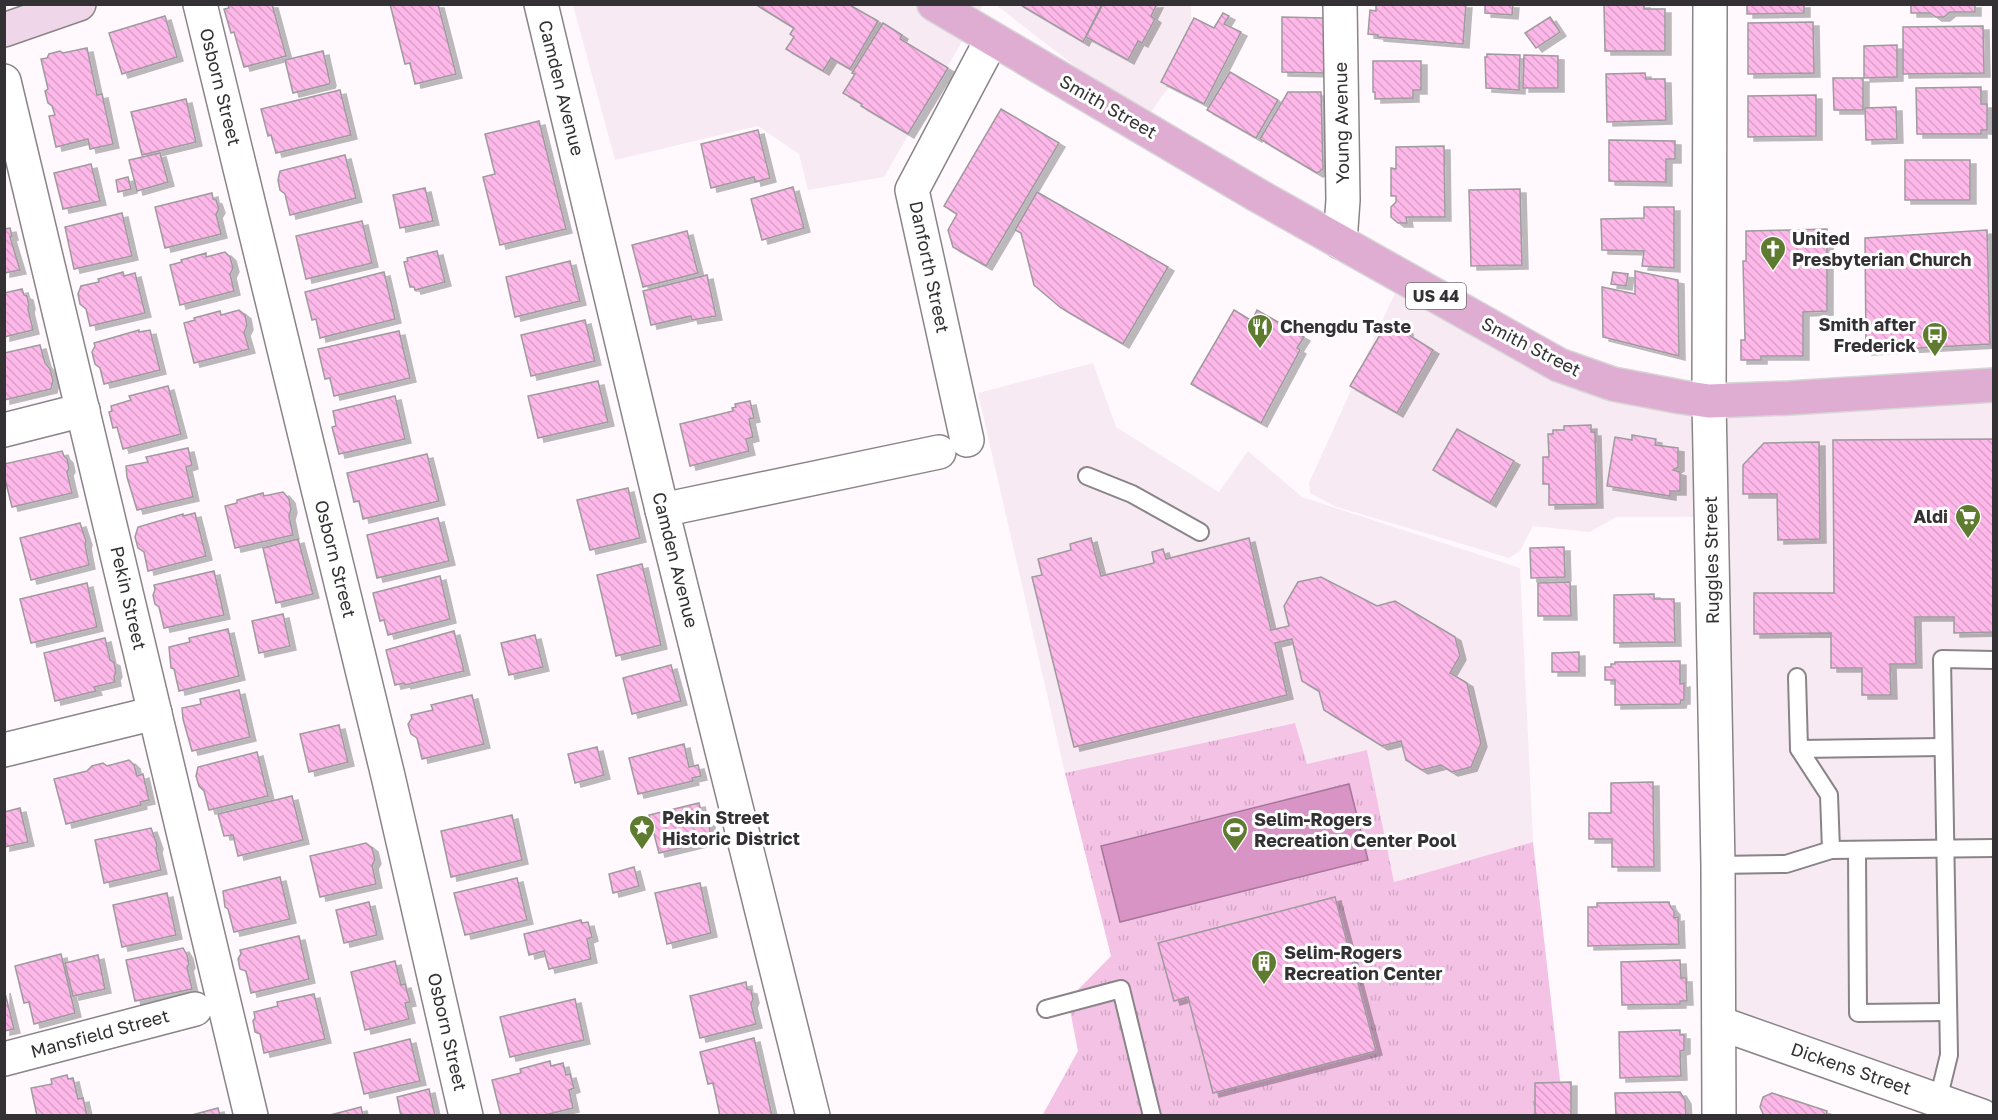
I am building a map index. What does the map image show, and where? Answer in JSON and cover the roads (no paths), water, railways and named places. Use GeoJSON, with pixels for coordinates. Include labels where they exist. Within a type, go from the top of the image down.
{"type":"FeatureCollection","features":[{"type":"Feature","properties":{"kind":"main road"},"geometry":{"type":"LineString","coordinates":[[4,30],[80,4]]}},
{"type":"Feature","properties":{"kind":"main road","name":"Smith Street"},"geometry":{"type":"LineString","coordinates":[[934,4],[1340,242],[1559,365],[1613,384],[1709,401],[1994,385]]}},
{"type":"Feature","properties":{"kind":"street","name":"Osborn Street"},"geometry":{"type":"LineString","coordinates":[[200,4],[388,776],[466,1116]]}},
{"type":"Feature","properties":{"kind":"street","name":"Camden Avenue"},"geometry":{"type":"LineString","coordinates":[[541,4],[662,510],[813,1116]]}},
{"type":"Feature","properties":{"kind":"street","name":"Young Avenue"},"geometry":{"type":"LineString","coordinates":[[1340,4],[1343,200],[1340,242]]}},
{"type":"Feature","properties":{"kind":"street","name":"Ruggles Street"},"geometry":{"type":"LineString","coordinates":[[1710,4],[1709,401],[1718,865],[1719,1116]]}},
{"type":"Feature","properties":{"kind":"street","name":"Danforth Street"},"geometry":{"type":"LineString","coordinates":[[662,510],[953,446],[912,190],[992,39]]}},
{"type":"Feature","properties":{"kind":"street","name":"Pekin Street"},"geometry":{"type":"LineString","coordinates":[[4,81],[251,1116]]}},
{"type":"Feature","properties":{"kind":"street"},"geometry":{"type":"LineString","coordinates":[[4,430],[83,410]]}},
{"type":"Feature","properties":{"kind":"street"},"geometry":{"type":"LineString","coordinates":[[4,750],[155,713]]}},
{"type":"Feature","properties":{"kind":"street","name":"Mansfield Street"},"geometry":{"type":"LineString","coordinates":[[4,1059],[195,1009]]}},
{"type":"Feature","properties":{"kind":"street","name":"Dickens Street"},"geometry":{"type":"LineString","coordinates":[[1719,1023],[1982,1116]]}},
{"type":"Feature","properties":{"kind":"lane"},"geometry":{"type":"LineString","coordinates":[[1087,476],[1132,494],[1200,532]]}},
{"type":"Feature","properties":{"kind":"lane"},"geometry":{"type":"LineString","coordinates":[[1938,1100],[1949,1054],[1942,659],[1994,660]]}},
{"type":"Feature","properties":{"kind":"lane"},"geometry":{"type":"LineString","coordinates":[[1797,677],[1799,750],[1829,795],[1832,850]]}},
{"type":"Feature","properties":{"kind":"lane"},"geometry":{"type":"LineString","coordinates":[[1799,750],[1943,747]]}},
{"type":"Feature","properties":{"kind":"lane"},"geometry":{"type":"LineString","coordinates":[[1718,865],[1786,864],[1832,850],[1994,848]]}},
{"type":"Feature","properties":{"kind":"lane"},"geometry":{"type":"LineString","coordinates":[[1857,850],[1858,1013],[1948,1012]]}},
{"type":"Feature","properties":{"kind":"lane"},"geometry":{"type":"LineString","coordinates":[[1046,1009],[1121,989],[1152,1116]]}},
{"type":"Feature","properties":{"kind":"place","name":"United Presbyterian Church"},"geometry":{"type":"Point","coordinates":[1773,272]}},
{"type":"Feature","properties":{"kind":"place","name":"Chengdu Taste"},"geometry":{"type":"Point","coordinates":[1260,350]}},
{"type":"Feature","properties":{"kind":"place","name":"Smith after Frederick"},"geometry":{"type":"Point","coordinates":[1935,358]}},
{"type":"Feature","properties":{"kind":"place","name":"Aldi"},"geometry":{"type":"Point","coordinates":[1968,540]}},
{"type":"Feature","properties":{"kind":"place","name":"Pekin Street Historic District"},"geometry":{"type":"Point","coordinates":[642,851]}},
{"type":"Feature","properties":{"kind":"place","name":"Selim-Rogers Recreation Center Pool"},"geometry":{"type":"Point","coordinates":[1235,853]}},
{"type":"Feature","properties":{"kind":"place","name":"Selim-Rogers Recreation Center"},"geometry":{"type":"Point","coordinates":[1264,986]}}]}
